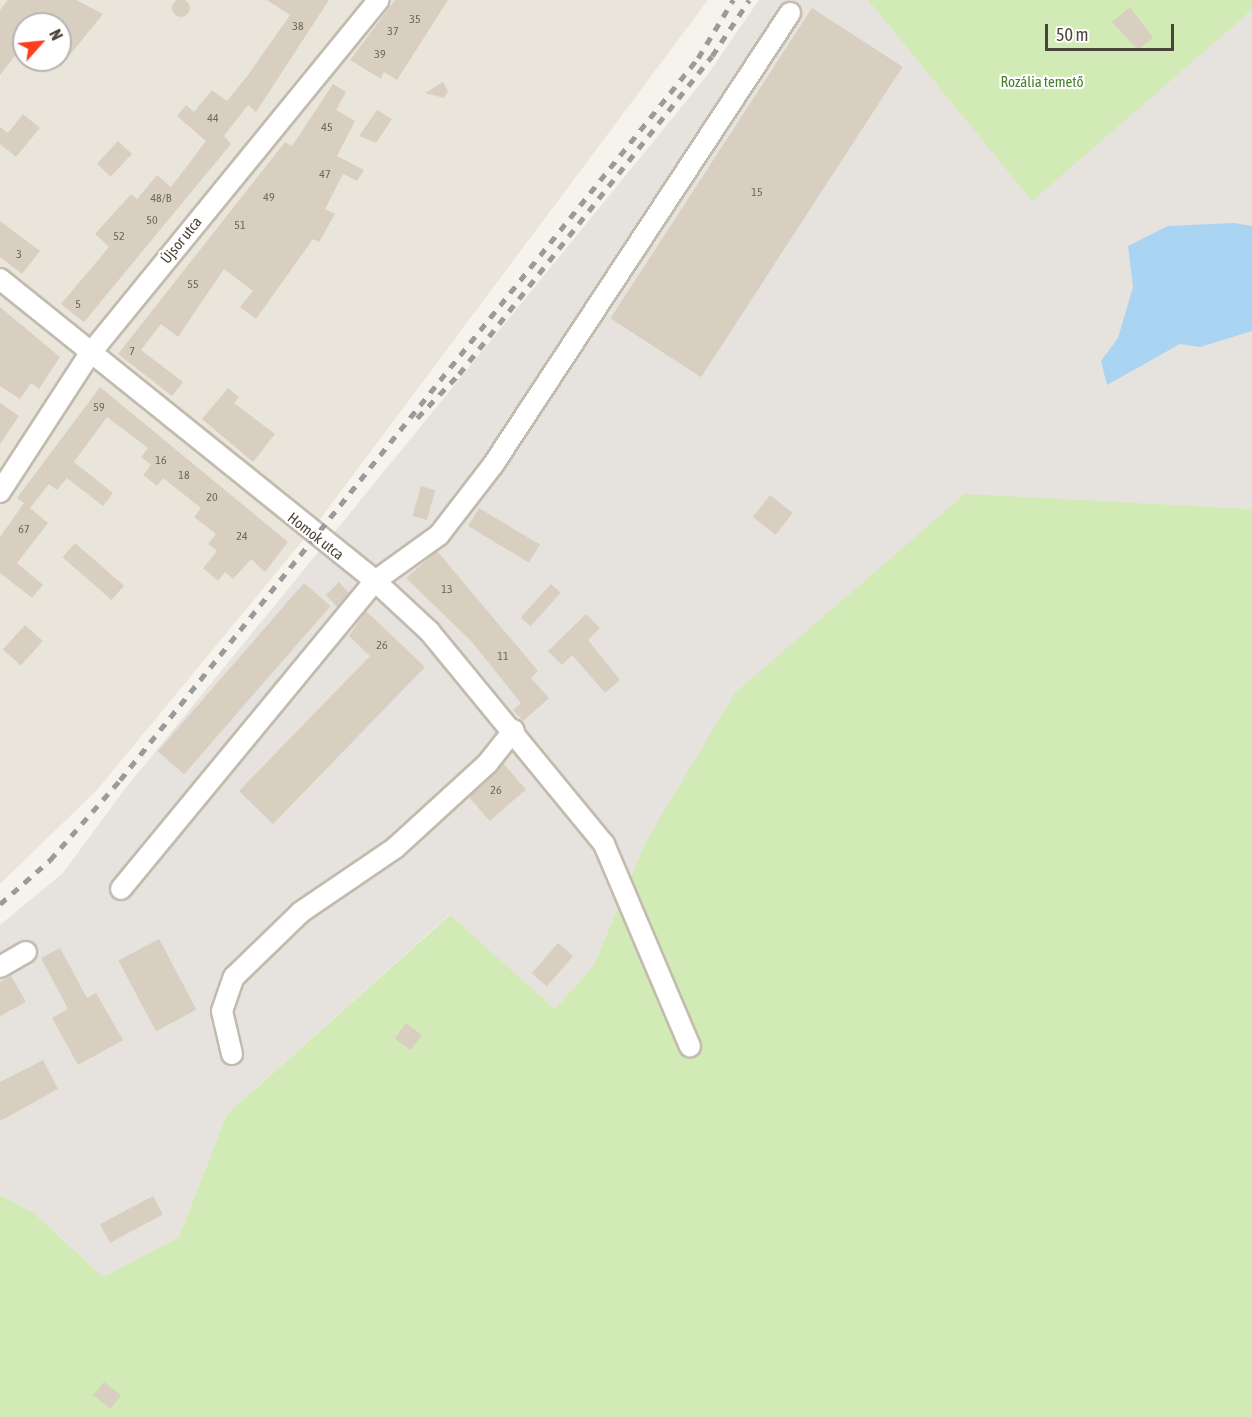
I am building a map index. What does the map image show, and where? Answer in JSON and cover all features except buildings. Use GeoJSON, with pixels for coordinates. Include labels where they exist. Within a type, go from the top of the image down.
{"type":"FeatureCollection","features":[{"type":"Feature","properties":{"kind":"street","name":"Újsor utca"},"geometry":{"type":"LineString","coordinates":[[0,492],[89,355],[379,0]]}},
{"type":"Feature","properties":{"kind":"street"},"geometry":{"type":"LineString","coordinates":[[121,889],[375,581],[439,534],[493,465],[790,13]]}},
{"type":"Feature","properties":{"kind":"street","name":"Homok utca"},"geometry":{"type":"LineString","coordinates":[[0,279],[89,355],[375,581],[429,631],[514,730],[595,831],[690,1047]]}},
{"type":"Feature","properties":{"kind":"street"},"geometry":{"type":"LineString","coordinates":[[232,1054],[222,1011],[234,977],[301,912],[395,848],[487,764],[514,730]]}},
{"type":"Feature","properties":{"kind":"street"},"geometry":{"type":"LineString","coordinates":[[0,967],[26,952]]}},
{"type":"Feature","properties":{"kind":"shaded area"},"geometry":{"type":"Polygon","coordinates":[[[0,0],[708,0],[318,522],[97,790],[0,884],[0,0]]]}},
{"type":"Feature","properties":{"kind":"shaded area"},"geometry":{"type":"Polygon","coordinates":[[[759,0],[868,0],[1032,200],[1252,10],[1252,509],[964,495],[645,843],[594,965],[555,1009],[449,915],[227,1114],[179,1237],[103,1277],[35,1214],[0,1195],[0,925],[63,873],[124,790],[706,77],[759,0]]]}},
{"type":"Feature","properties":{"kind":"green space","name":"Rozália temető"},"geometry":{"type":"Polygon","coordinates":[[[868,0],[1252,0],[1252,10],[1032,201],[868,0]]]}},
{"type":"Feature","properties":{"kind":"green space"},"geometry":{"type":"Polygon","coordinates":[[[965,494],[1252,509],[1252,1417],[0,1417],[0,1195],[35,1214],[103,1277],[179,1237],[227,1114],[450,915],[555,1009],[594,965],[645,843],[735,693],[965,494]]]}},
{"type":"Feature","properties":{"kind":"water"},"geometry":{"type":"Polygon","coordinates":[[[1234,223],[1252,226],[1252,331],[1200,347],[1180,344],[1107,385],[1101,361],[1118,338],[1133,287],[1128,246],[1168,226],[1234,223]]]}},
{"type":"Feature","properties":{"kind":"railway"},"geometry":{"type":"LineString","coordinates":[[0,904],[50,860],[120,780],[698,58],[733,0]]}},
{"type":"Feature","properties":{"kind":"railway"},"geometry":{"type":"LineString","coordinates":[[417,418],[459,374],[712,56],[749,0]]}}]}
